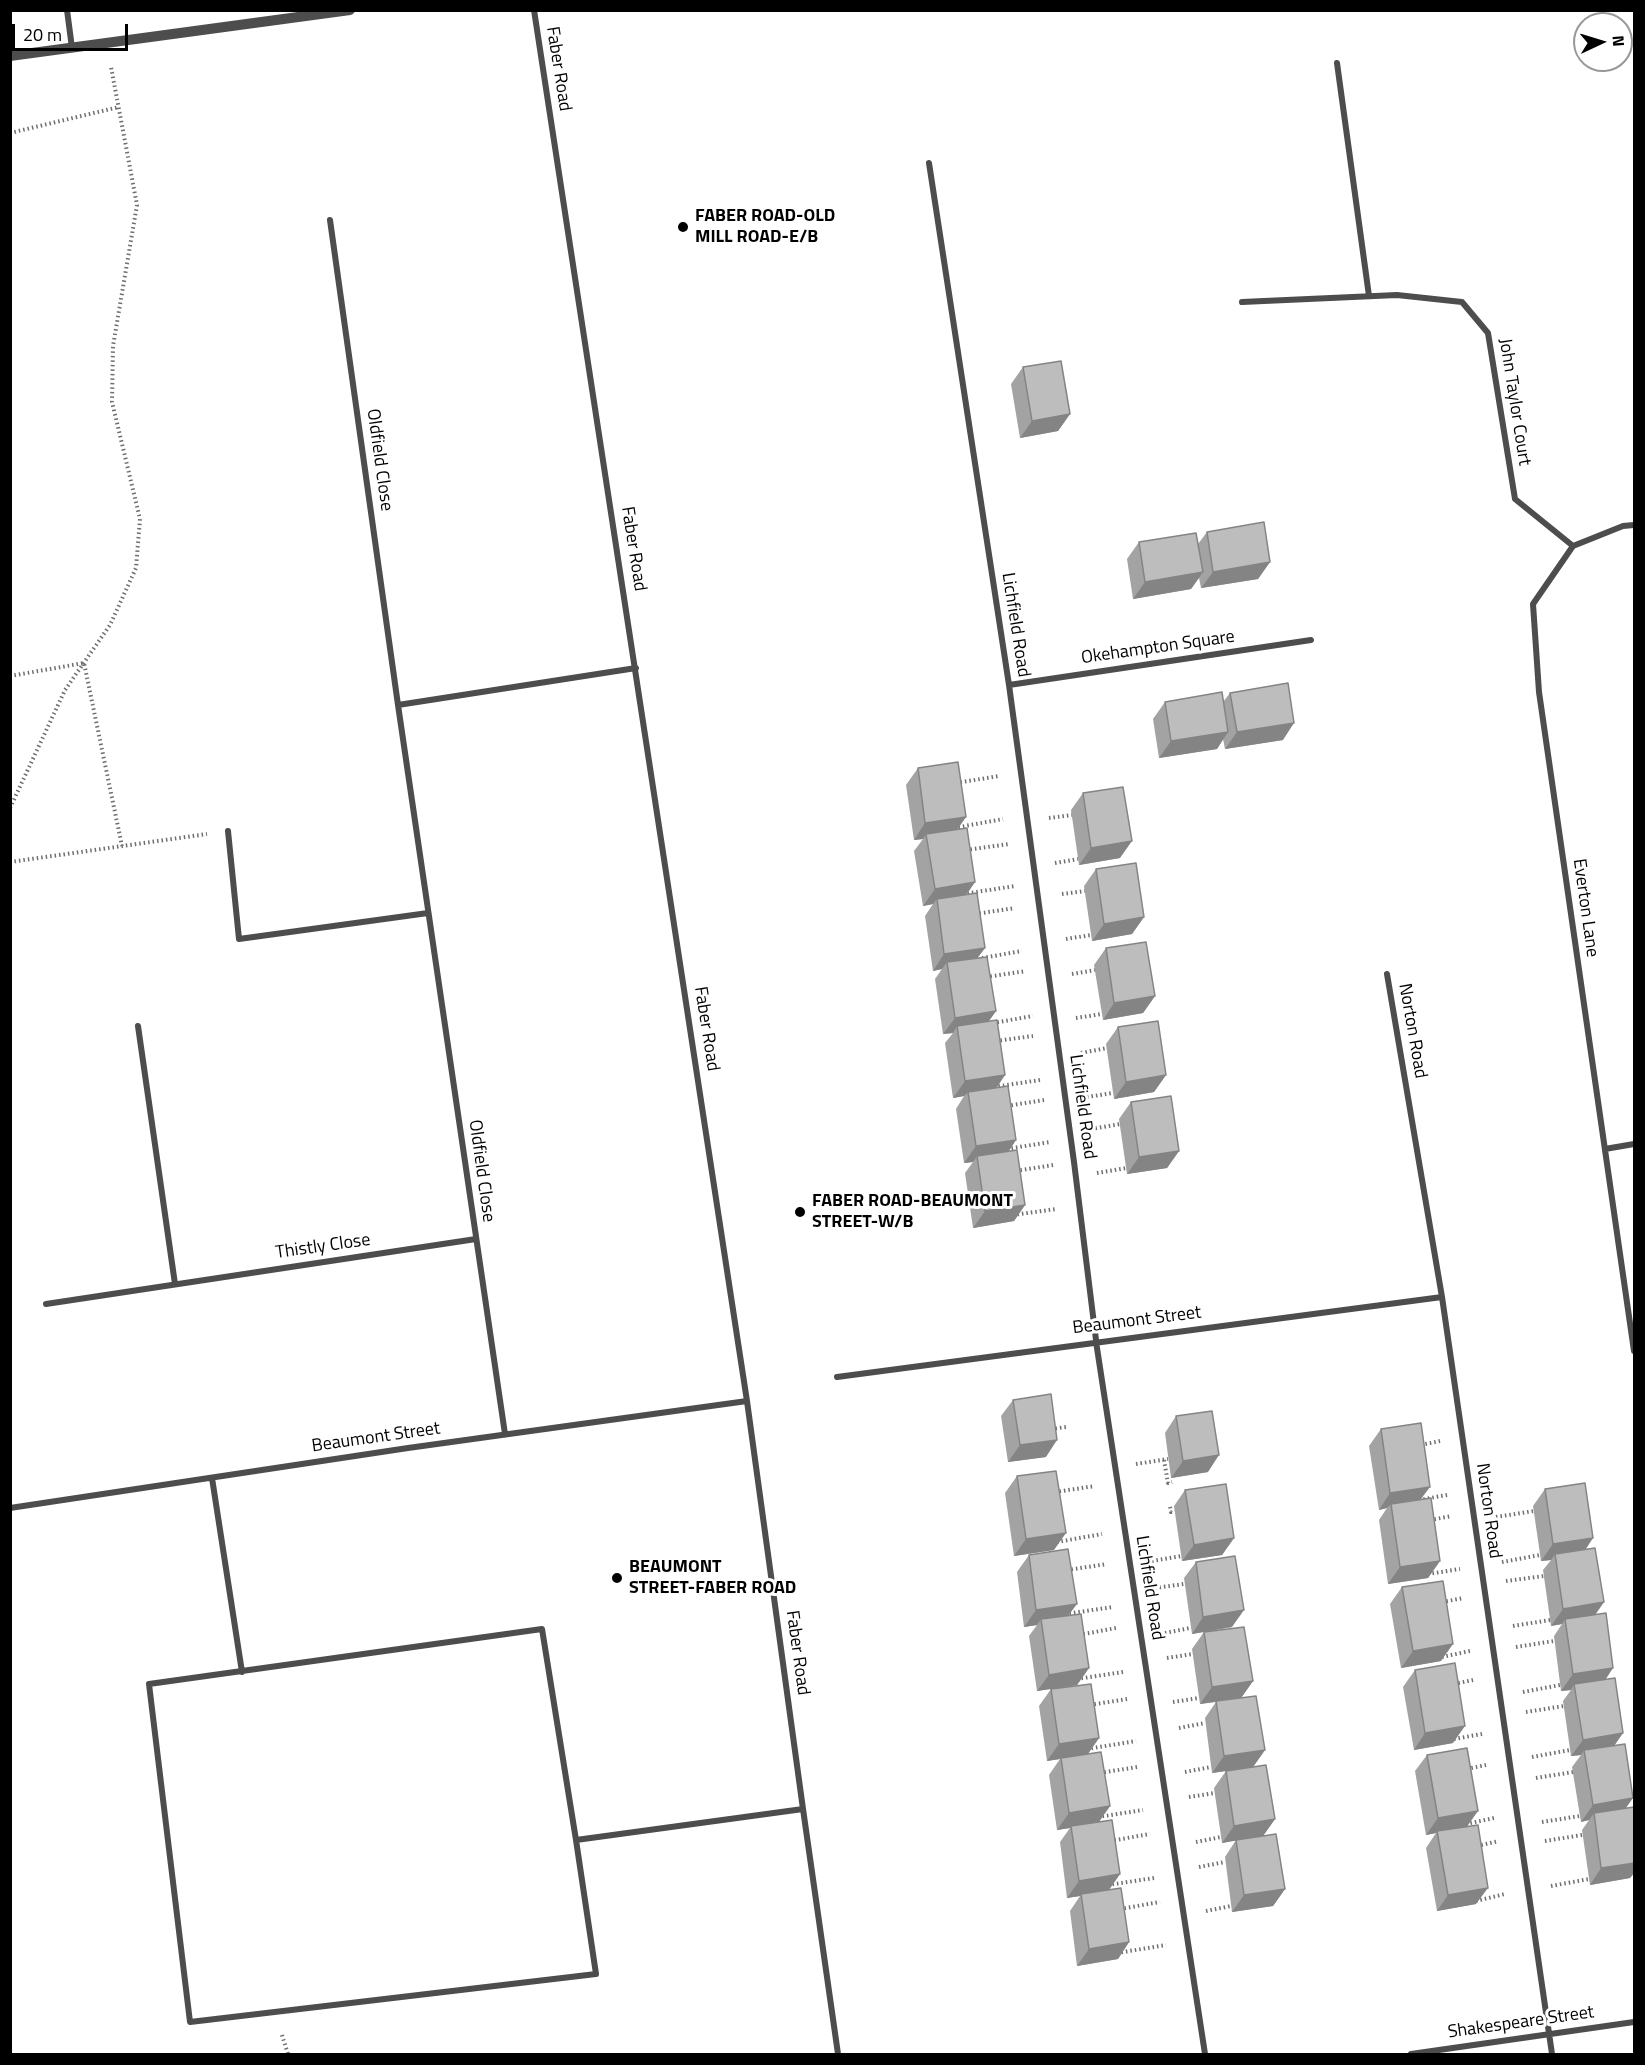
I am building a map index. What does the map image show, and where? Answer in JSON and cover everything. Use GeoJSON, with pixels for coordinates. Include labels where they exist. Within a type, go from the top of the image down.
{"type":"FeatureCollection","features":[{"type":"Feature","properties":{"kind":"street"},"geometry":{"type":"LineString","coordinates":[[67,10],[72,48]]}},
{"type":"Feature","properties":{"kind":"street"},"geometry":{"type":"LineString","coordinates":[[10,56],[350,10]]}},
{"type":"Feature","properties":{"kind":"street","name":"Faber Road"},"geometry":{"type":"LineString","coordinates":[[534,10],[747,1401],[838,2055]]}},
{"type":"Feature","properties":{"kind":"street"},"geometry":{"type":"LineString","coordinates":[[1336,63],[1369,296]]}},
{"type":"Feature","properties":{"kind":"street","name":"Lichfield Road"},"geometry":{"type":"LineString","coordinates":[[929,164],[1009,685],[1080,1205],[1096,1341],[1205,2055]]}},
{"type":"Feature","properties":{"kind":"street","name":"Oldfield Close"},"geometry":{"type":"LineString","coordinates":[[330,220],[398,705],[505,1434]]}},
{"type":"Feature","properties":{"kind":"street","name":"John Taylor Court"},"geometry":{"type":"LineString","coordinates":[[1242,302],[1397,295],[1462,302],[1488,333],[1515,499],[1573,546]]}},
{"type":"Feature","properties":{"kind":"street"},"geometry":{"type":"LineString","coordinates":[[1573,546],[1623,526],[1635,525]]}},
{"type":"Feature","properties":{"kind":"street","name":"Everton Lane"},"geometry":{"type":"LineString","coordinates":[[1573,546],[1533,604],[1539,692],[1635,1351]]}},
{"type":"Feature","properties":{"kind":"street","name":"Okehampton Square"},"geometry":{"type":"LineString","coordinates":[[1009,685],[1311,640]]}},
{"type":"Feature","properties":{"kind":"street"},"geometry":{"type":"LineString","coordinates":[[398,705],[636,668]]}},
{"type":"Feature","properties":{"kind":"street"},"geometry":{"type":"LineString","coordinates":[[228,831],[238,939],[428,913]]}},
{"type":"Feature","properties":{"kind":"street","name":"Norton Road"},"geometry":{"type":"LineString","coordinates":[[1387,974],[1442,1297],[1552,2055]]}},
{"type":"Feature","properties":{"kind":"street"},"geometry":{"type":"LineString","coordinates":[[138,1026],[175,1284]]}},
{"type":"Feature","properties":{"kind":"street"},"geometry":{"type":"LineString","coordinates":[[1605,1149],[1635,1144]]}},
{"type":"Feature","properties":{"kind":"street","name":"Thistly Close"},"geometry":{"type":"LineString","coordinates":[[46,1304],[476,1239]]}},
{"type":"Feature","properties":{"kind":"street","name":"Beaumont Street"},"geometry":{"type":"LineString","coordinates":[[837,1377],[1442,1297]]}},
{"type":"Feature","properties":{"kind":"street","name":"Beaumont Street"},"geometry":{"type":"LineString","coordinates":[[10,1508],[505,1434],[747,1401]]}},
{"type":"Feature","properties":{"kind":"street"},"geometry":{"type":"LineString","coordinates":[[212,1478],[242,1672]]}},
{"type":"Feature","properties":{"kind":"street"},"geometry":{"type":"LineString","coordinates":[[542,1629],[576,1840],[596,1974],[190,2022],[149,1684],[542,1629]]}},
{"type":"Feature","properties":{"kind":"street"},"geometry":{"type":"LineString","coordinates":[[576,1840],[802,1809]]}},
{"type":"Feature","properties":{"kind":"street","name":"Shakespeare Street"},"geometry":{"type":"LineString","coordinates":[[1411,2055],[1635,2022]]}},
{"type":"Feature","properties":{"kind":"path"},"geometry":{"type":"LineString","coordinates":[[10,808],[65,690],[110,626],[136,568],[140,519],[111,402],[113,346],[137,205],[106,43]]}},
{"type":"Feature","properties":{"kind":"path"},"geometry":{"type":"LineString","coordinates":[[10,133],[119,107]]}},
{"type":"Feature","properties":{"kind":"path"},"geometry":{"type":"LineString","coordinates":[[10,675],[84,663]]}},
{"type":"Feature","properties":{"kind":"path"},"geometry":{"type":"LineString","coordinates":[[84,663],[122,846]]}},
{"type":"Feature","properties":{"kind":"path"},"geometry":{"type":"LineString","coordinates":[[947,785],[1021,772]]}},
{"type":"Feature","properties":{"kind":"path"},"geometry":{"type":"LineString","coordinates":[[954,828],[1027,815]]}},
{"type":"Feature","properties":{"kind":"path"},"geometry":{"type":"LineString","coordinates":[[10,862],[228,831]]}},
{"type":"Feature","properties":{"kind":"path"},"geometry":{"type":"LineString","coordinates":[[964,851],[1030,840]]}},
{"type":"Feature","properties":{"kind":"path"},"geometry":{"type":"LineString","coordinates":[[962,894],[1036,882]]}},
{"type":"Feature","properties":{"kind":"path"},"geometry":{"type":"LineString","coordinates":[[966,916],[1039,904]]}},
{"type":"Feature","properties":{"kind":"path"},"geometry":{"type":"LineString","coordinates":[[973,959],[1045,948]]}},
{"type":"Feature","properties":{"kind":"path"},"geometry":{"type":"LineString","coordinates":[[976,979],[1048,968]]}},
{"type":"Feature","properties":{"kind":"path"},"geometry":{"type":"LineString","coordinates":[[983,1024],[1054,1013]]}},
{"type":"Feature","properties":{"kind":"path"},"geometry":{"type":"LineString","coordinates":[[986,1042],[1057,1033]]}},
{"type":"Feature","properties":{"kind":"path"},"geometry":{"type":"LineString","coordinates":[[993,1087],[1062,1076]]}},
{"type":"Feature","properties":{"kind":"path"},"geometry":{"type":"LineString","coordinates":[[997,1108],[1065,1097]]}},
{"type":"Feature","properties":{"kind":"path"},"geometry":{"type":"LineString","coordinates":[[1003,1149],[1071,1139]]}},
{"type":"Feature","properties":{"kind":"path"},"geometry":{"type":"LineString","coordinates":[[1006,1173],[1074,1162]]}},
{"type":"Feature","properties":{"kind":"path"},"geometry":{"type":"LineString","coordinates":[[1012,1215],[1080,1205]]}},
{"type":"Feature","properties":{"kind":"path"},"geometry":{"type":"LineString","coordinates":[[1046,1423],[1047,1430],[1066,1427]]}},
{"type":"Feature","properties":{"kind":"path"},"geometry":{"type":"LineString","coordinates":[[1116,1466],[1166,1460],[1168,1483],[1172,1482]]}},
{"type":"Feature","properties":{"kind":"path"},"geometry":{"type":"LineString","coordinates":[[1046,1494],[1118,1483]]}},
{"type":"Feature","properties":{"kind":"path"},"geometry":{"type":"LineString","coordinates":[[1418,1500],[1470,1491]]}},
{"type":"Feature","properties":{"kind":"path"},"geometry":{"type":"LineString","coordinates":[[1170,1507],[1171,1512],[1175,1511]]}},
{"type":"Feature","properties":{"kind":"path"},"geometry":{"type":"LineString","coordinates":[[1474,1520],[1534,1511]]}},
{"type":"Feature","properties":{"kind":"path"},"geometry":{"type":"LineString","coordinates":[[1420,1521],[1473,1512]]}},
{"type":"Feature","properties":{"kind":"path"},"geometry":{"type":"LineString","coordinates":[[1053,1543],[1125,1531]]}},
{"type":"Feature","properties":{"kind":"path"},"geometry":{"type":"LineString","coordinates":[[1428,1574],[1540,1555]]}},
{"type":"Feature","properties":{"kind":"path"},"geometry":{"type":"LineString","coordinates":[[1058,1572],[1129,1560]]}},
{"type":"Feature","properties":{"kind":"path"},"geometry":{"type":"LineString","coordinates":[[1484,1585],[1544,1576]]}},
{"type":"Feature","properties":{"kind":"path"},"geometry":{"type":"LineString","coordinates":[[1432,1604],[1485,1594]]}},
{"type":"Feature","properties":{"kind":"path"},"geometry":{"type":"LineString","coordinates":[[1064,1614],[1136,1603]]}},
{"type":"Feature","properties":{"kind":"path"},"geometry":{"type":"LineString","coordinates":[[1490,1630],[1550,1620]]}},
{"type":"Feature","properties":{"kind":"path"},"geometry":{"type":"LineString","coordinates":[[1070,1636],[1139,1624]]}},
{"type":"Feature","properties":{"kind":"path"},"geometry":{"type":"LineString","coordinates":[[1441,1657],[1554,1641]]}},
{"type":"Feature","properties":{"kind":"path"},"geometry":{"type":"LineString","coordinates":[[1076,1679],[1146,1668]]}},
{"type":"Feature","properties":{"kind":"path"},"geometry":{"type":"LineString","coordinates":[[1445,1686],[1497,1676]]}},
{"type":"Feature","properties":{"kind":"path"},"geometry":{"type":"LineString","coordinates":[[1500,1696],[1560,1685]]}},
{"type":"Feature","properties":{"kind":"path"},"geometry":{"type":"LineString","coordinates":[[1080,1706],[1150,1695]]}},
{"type":"Feature","properties":{"kind":"path"},"geometry":{"type":"LineString","coordinates":[[1503,1716],[1564,1706]]}},
{"type":"Feature","properties":{"kind":"path"},"geometry":{"type":"LineString","coordinates":[[1086,1749],[1157,1737]]}},
{"type":"Feature","properties":{"kind":"path"},"geometry":{"type":"LineString","coordinates":[[1457,1771],[1570,1750]]}},
{"type":"Feature","properties":{"kind":"path"},"geometry":{"type":"LineString","coordinates":[[1090,1774],[1160,1763]]}},
{"type":"Feature","properties":{"kind":"path"},"geometry":{"type":"LineString","coordinates":[[1512,1781],[1573,1772]]}},
{"type":"Feature","properties":{"kind":"path"},"geometry":{"type":"LineString","coordinates":[[1097,1817],[1167,1807]]}},
{"type":"Feature","properties":{"kind":"path"},"geometry":{"type":"LineString","coordinates":[[1519,1826],[1580,1816]]}},
{"type":"Feature","properties":{"kind":"path"},"geometry":{"type":"LineString","coordinates":[[1101,1843],[1171,1831]]}},
{"type":"Feature","properties":{"kind":"path"},"geometry":{"type":"LineString","coordinates":[[1522,1845],[1582,1835]]}},
{"type":"Feature","properties":{"kind":"path"},"geometry":{"type":"LineString","coordinates":[[1468,1848],[1521,1837]]}},
{"type":"Feature","properties":{"kind":"path"},"geometry":{"type":"LineString","coordinates":[[1107,1885],[1177,1874]]}},
{"type":"Feature","properties":{"kind":"path"},"geometry":{"type":"LineString","coordinates":[[1476,1901],[1589,1880]]}},
{"type":"Feature","properties":{"kind":"path"},"geometry":{"type":"LineString","coordinates":[[1110,1910],[1181,1899]]}},
{"type":"Feature","properties":{"kind":"path"},"geometry":{"type":"LineString","coordinates":[[1117,1953],[1188,1941]]}},
{"type":"Feature","properties":{"kind":"building"},"geometry":{"type":"Polygon","coordinates":[[[1061,361],[1070,414],[1032,421],[1023,367],[1061,361]]]}},
{"type":"Feature","properties":{"kind":"building"},"geometry":{"type":"Polygon","coordinates":[[[1264,522],[1270,562],[1213,572],[1207,532],[1264,522]]]}},
{"type":"Feature","properties":{"kind":"building"},"geometry":{"type":"Polygon","coordinates":[[[1196,533],[1203,572],[1145,582],[1139,542],[1196,533]]]}},
{"type":"Feature","properties":{"kind":"building"},"geometry":{"type":"Polygon","coordinates":[[[1288,683],[1294,723],[1237,732],[1230,693],[1288,683]]]}},
{"type":"Feature","properties":{"kind":"building"},"geometry":{"type":"Polygon","coordinates":[[[1222,692],[1228,732],[1171,741],[1165,702],[1222,692]]]}},
{"type":"Feature","properties":{"kind":"building"},"geometry":{"type":"Polygon","coordinates":[[[958,762],[966,817],[925,823],[918,768],[958,762]]]}},
{"type":"Feature","properties":{"kind":"building"},"geometry":{"type":"Polygon","coordinates":[[[1123,787],[1132,841],[1091,848],[1083,793],[1123,787]]]}},
{"type":"Feature","properties":{"kind":"building"},"geometry":{"type":"Polygon","coordinates":[[[967,828],[975,882],[935,889],[926,834],[967,828]]]}},
{"type":"Feature","properties":{"kind":"building"},"geometry":{"type":"Polygon","coordinates":[[[1136,863],[1144,917],[1104,924],[1096,869],[1136,863]]]}},
{"type":"Feature","properties":{"kind":"building"},"geometry":{"type":"Polygon","coordinates":[[[977,893],[985,948],[944,954],[937,899],[977,893]]]}},
{"type":"Feature","properties":{"kind":"building"},"geometry":{"type":"Polygon","coordinates":[[[1146,942],[1155,996],[1114,1003],[1106,948],[1146,942]]]}},
{"type":"Feature","properties":{"kind":"building"},"geometry":{"type":"Polygon","coordinates":[[[987,957],[996,1011],[955,1018],[947,962],[987,957]]]}},
{"type":"Feature","properties":{"kind":"building"},"geometry":{"type":"Polygon","coordinates":[[[997,1020],[1005,1075],[965,1081],[957,1026],[997,1020]]]}},
{"type":"Feature","properties":{"kind":"building"},"geometry":{"type":"Polygon","coordinates":[[[1158,1021],[1166,1075],[1126,1082],[1118,1027],[1158,1021]]]}},
{"type":"Feature","properties":{"kind":"building"},"geometry":{"type":"Polygon","coordinates":[[[1008,1086],[1016,1140],[976,1146],[968,1092],[1008,1086]]]}},
{"type":"Feature","properties":{"kind":"building"},"geometry":{"type":"Polygon","coordinates":[[[1171,1096],[1179,1151],[1139,1157],[1131,1102],[1171,1096]]]}},
{"type":"Feature","properties":{"kind":"building"},"geometry":{"type":"Polygon","coordinates":[[[1017,1150],[1025,1205],[985,1211],[977,1156],[1017,1150]]]}},
{"type":"Feature","properties":{"kind":"building"},"geometry":{"type":"Polygon","coordinates":[[[1051,1394],[1057,1440],[1020,1445],[1013,1400],[1051,1394]]]}},
{"type":"Feature","properties":{"kind":"building"},"geometry":{"type":"Polygon","coordinates":[[[1212,1411],[1219,1455],[1183,1461],[1176,1416],[1212,1411]]]}},
{"type":"Feature","properties":{"kind":"building"},"geometry":{"type":"Polygon","coordinates":[[[1421,1423],[1430,1487],[1390,1493],[1381,1429],[1421,1423]]]}},
{"type":"Feature","properties":{"kind":"building"},"geometry":{"type":"Polygon","coordinates":[[[1056,1471],[1066,1533],[1026,1539],[1017,1476],[1056,1471]]]}},
{"type":"Feature","properties":{"kind":"building"},"geometry":{"type":"Polygon","coordinates":[[[1585,1483],[1593,1538],[1553,1544],[1545,1489],[1585,1483]]]}},
{"type":"Feature","properties":{"kind":"building"},"geometry":{"type":"Polygon","coordinates":[[[1226,1484],[1234,1538],[1194,1545],[1185,1490],[1226,1484]]]}},
{"type":"Feature","properties":{"kind":"building"},"geometry":{"type":"Polygon","coordinates":[[[1431,1498],[1440,1561],[1400,1567],[1391,1504],[1431,1498]]]}},
{"type":"Feature","properties":{"kind":"building"},"geometry":{"type":"Polygon","coordinates":[[[1595,1548],[1604,1602],[1563,1609],[1555,1554],[1595,1548]]]}},
{"type":"Feature","properties":{"kind":"building"},"geometry":{"type":"Polygon","coordinates":[[[1068,1549],[1077,1604],[1036,1610],[1029,1555],[1068,1549]]]}},
{"type":"Feature","properties":{"kind":"building"},"geometry":{"type":"Polygon","coordinates":[[[1235,1556],[1244,1610],[1203,1617],[1196,1562],[1235,1556]]]}},
{"type":"Feature","properties":{"kind":"building"},"geometry":{"type":"Polygon","coordinates":[[[1443,1581],[1453,1644],[1413,1651],[1402,1587],[1443,1581]]]}},
{"type":"Feature","properties":{"kind":"building"},"geometry":{"type":"Polygon","coordinates":[[[1606,1613],[1613,1668],[1573,1674],[1565,1619],[1606,1613]]]}},
{"type":"Feature","properties":{"kind":"building"},"geometry":{"type":"Polygon","coordinates":[[[1081,1614],[1089,1668],[1049,1675],[1041,1619],[1081,1614]]]}},
{"type":"Feature","properties":{"kind":"building"},"geometry":{"type":"Polygon","coordinates":[[[1244,1627],[1253,1681],[1212,1687],[1204,1632],[1244,1627]]]}},
{"type":"Feature","properties":{"kind":"building"},"geometry":{"type":"Polygon","coordinates":[[[1455,1663],[1465,1726],[1425,1733],[1415,1670],[1455,1663]]]}},
{"type":"Feature","properties":{"kind":"building"},"geometry":{"type":"Polygon","coordinates":[[[1615,1678],[1623,1733],[1583,1740],[1574,1684],[1615,1678]]]}},
{"type":"Feature","properties":{"kind":"building"},"geometry":{"type":"Polygon","coordinates":[[[1091,1684],[1099,1738],[1059,1744],[1051,1689],[1091,1684]]]}},
{"type":"Feature","properties":{"kind":"building"},"geometry":{"type":"Polygon","coordinates":[[[1256,1696],[1265,1750],[1224,1756],[1216,1701],[1256,1696]]]}},
{"type":"Feature","properties":{"kind":"building"},"geometry":{"type":"Polygon","coordinates":[[[1625,1744],[1633,1798],[1593,1805],[1584,1750],[1625,1744]]]}},
{"type":"Feature","properties":{"kind":"building"},"geometry":{"type":"Polygon","coordinates":[[[1467,1748],[1478,1811],[1438,1818],[1427,1755],[1467,1748]]]}},
{"type":"Feature","properties":{"kind":"building"},"geometry":{"type":"Polygon","coordinates":[[[1101,1752],[1110,1806],[1069,1813],[1061,1758],[1101,1752]]]}},
{"type":"Feature","properties":{"kind":"building"},"geometry":{"type":"Polygon","coordinates":[[[1266,1765],[1275,1819],[1234,1826],[1226,1771],[1266,1765]]]}},
{"type":"Feature","properties":{"kind":"building"},"geometry":{"type":"Polygon","coordinates":[[[1634,1807],[1635,1863],[1601,1868],[1594,1813],[1634,1807]]]}},
{"type":"Feature","properties":{"kind":"building"},"geometry":{"type":"Polygon","coordinates":[[[1112,1820],[1120,1874],[1079,1881],[1071,1826],[1112,1820]]]}},
{"type":"Feature","properties":{"kind":"building"},"geometry":{"type":"Polygon","coordinates":[[[1478,1825],[1488,1888],[1448,1895],[1437,1831],[1478,1825]]]}},
{"type":"Feature","properties":{"kind":"building"},"geometry":{"type":"Polygon","coordinates":[[[1276,1834],[1285,1889],[1244,1895],[1236,1840],[1276,1834]]]}},
{"type":"Feature","properties":{"kind":"building"},"geometry":{"type":"Polygon","coordinates":[[[1121,1888],[1129,1942],[1089,1949],[1081,1894],[1121,1888]]]}},
{"type":"Feature","properties":{"kind":"place","name":"FABER ROAD-OLD MILL ROAD-E/B"},"geometry":{"type":"Point","coordinates":[683,227]}},
{"type":"Feature","properties":{"kind":"place","name":"FABER ROAD-BEAUMONT STREET-W/B"},"geometry":{"type":"Point","coordinates":[800,1212]}},
{"type":"Feature","properties":{"kind":"place","name":"BEAUMONT STREET-FABER ROAD"},"geometry":{"type":"Point","coordinates":[617,1578]}}]}
